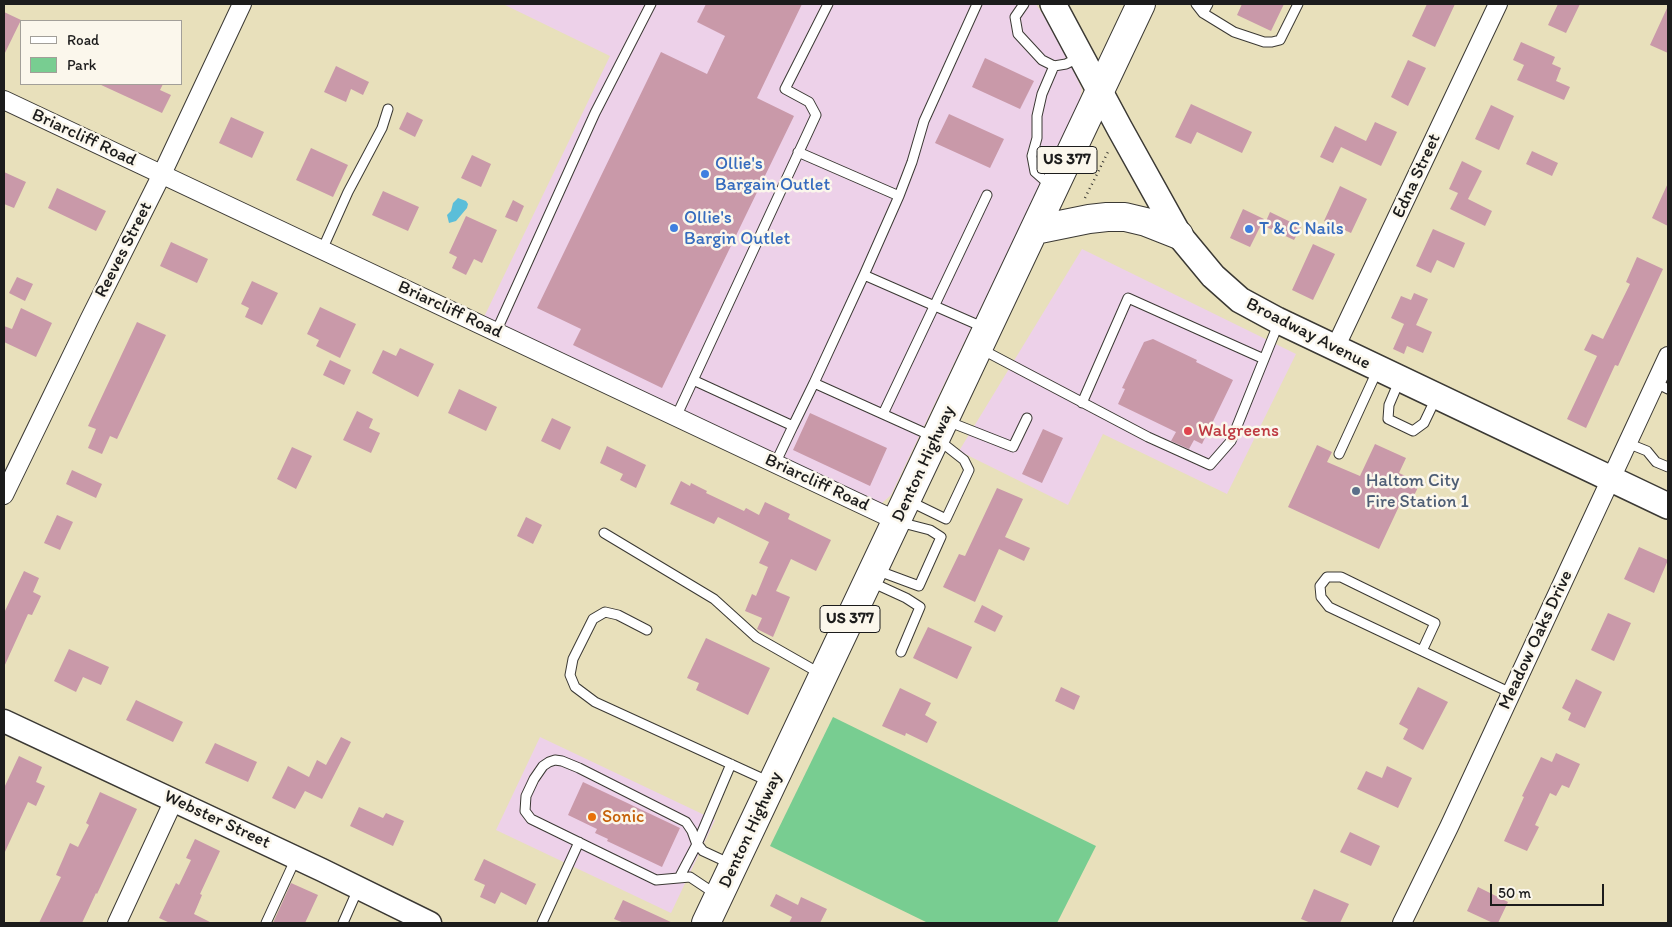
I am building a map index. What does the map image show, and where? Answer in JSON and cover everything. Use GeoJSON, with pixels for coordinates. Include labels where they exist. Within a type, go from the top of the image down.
{"type":"FeatureCollection","features":[{"type":"Feature","properties":{"kind":"main road","name":"Broadway Avenue"},"geometry":{"type":"LineString","coordinates":[[1053,4],[1179,235],[1213,276],[1240,300],[1280,322],[1668,506]]}},
{"type":"Feature","properties":{"kind":"main road","name":"Denton Highway"},"geometry":{"type":"LineString","coordinates":[[706,923],[1141,4]]}},
{"type":"Feature","properties":{"kind":"main road"},"geometry":{"type":"LineString","coordinates":[[1035,230],[1089,219],[1125,217],[1146,222],[1179,235]]}},
{"type":"Feature","properties":{"kind":"street","name":"Reeves Street"},"geometry":{"type":"LineString","coordinates":[[4,496],[88,320],[162,174],[242,4]]}},
{"type":"Feature","properties":{"kind":"street","name":"Edna Street"},"geometry":{"type":"LineString","coordinates":[[1335,348],[1498,4]]}},
{"type":"Feature","properties":{"kind":"street","name":"Briarcliff Road"},"geometry":{"type":"LineString","coordinates":[[4,100],[776,464],[902,510]]}},
{"type":"Feature","properties":{"kind":"street","name":"Meadow Oaks Drive"},"geometry":{"type":"LineString","coordinates":[[1402,923],[1449,827],[1610,478],[1627,443],[1662,386],[1668,356]]}},
{"type":"Feature","properties":{"kind":"street","name":"Webster Street"},"geometry":{"type":"LineString","coordinates":[[4,720],[358,887],[418,920]]}},
{"type":"Feature","properties":{"kind":"street"},"geometry":{"type":"LineString","coordinates":[[117,923],[174,800]]}},
{"type":"Feature","properties":{"kind":"lane"},"geometry":{"type":"LineString","coordinates":[[496,332],[595,113],[651,4]]}},
{"type":"Feature","properties":{"kind":"lane"},"geometry":{"type":"LineString","coordinates":[[676,417],[816,115],[809,102],[785,89],[828,4]]}},
{"type":"Feature","properties":{"kind":"lane"},"geometry":{"type":"LineString","coordinates":[[776,464],[899,196],[912,162],[924,121],[977,4]]}},
{"type":"Feature","properties":{"kind":"lane"},"geometry":{"type":"LineString","coordinates":[[1024,4],[1015,17],[1018,34],[1042,60],[1054,66],[1066,64],[1082,56]]}},
{"type":"Feature","properties":{"kind":"lane"},"geometry":{"type":"LineString","coordinates":[[1196,4],[1203,13],[1234,32],[1264,42],[1280,40],[1298,4]]}},
{"type":"Feature","properties":{"kind":"lane"},"geometry":{"type":"LineString","coordinates":[[1203,13],[1208,4]]}},
{"type":"Feature","properties":{"kind":"lane"},"geometry":{"type":"LineString","coordinates":[[1054,66],[1042,94],[1037,138],[1032,156],[1035,172],[1054,188]]}},
{"type":"Feature","properties":{"kind":"lane"},"geometry":{"type":"LineString","coordinates":[[322,250],[348,192],[382,128],[388,110]]}},
{"type":"Feature","properties":{"kind":"lane"},"geometry":{"type":"LineString","coordinates":[[798,152],[899,196]]}},
{"type":"Feature","properties":{"kind":"lane"},"geometry":{"type":"LineString","coordinates":[[882,414],[987,195]]}},
{"type":"Feature","properties":{"kind":"lane"},"geometry":{"type":"LineString","coordinates":[[864,275],[934,306],[1082,403],[1148,437],[1210,465],[1231,441],[1280,322]]}},
{"type":"Feature","properties":{"kind":"lane"},"geometry":{"type":"LineString","coordinates":[[1082,403],[1128,298],[1264,359]]}},
{"type":"Feature","properties":{"kind":"lane"},"geometry":{"type":"LineString","coordinates":[[1389,374],[1388,419],[1413,431],[1424,423],[1437,396]]}},
{"type":"Feature","properties":{"kind":"lane"},"geometry":{"type":"LineString","coordinates":[[1339,454],[1389,374]]}},
{"type":"Feature","properties":{"kind":"lane"},"geometry":{"type":"LineString","coordinates":[[693,380],[793,426]]}},
{"type":"Feature","properties":{"kind":"lane"},"geometry":{"type":"LineString","coordinates":[[814,383],[882,414],[1013,447],[1028,418]]}},
{"type":"Feature","properties":{"kind":"lane"},"geometry":{"type":"LineString","coordinates":[[902,510],[946,519],[969,470],[964,460],[940,429]]}},
{"type":"Feature","properties":{"kind":"lane"},"geometry":{"type":"LineString","coordinates":[[1627,443],[1647,451],[1656,462],[1668,467]]}},
{"type":"Feature","properties":{"kind":"lane"},"geometry":{"type":"LineString","coordinates":[[871,575],[918,586],[941,537],[902,510]]}},
{"type":"Feature","properties":{"kind":"lane"},"geometry":{"type":"LineString","coordinates":[[604,533],[714,599],[756,638],[824,676]]}},
{"type":"Feature","properties":{"kind":"lane"},"geometry":{"type":"LineString","coordinates":[[871,575],[920,607],[901,652]]}},
{"type":"Feature","properties":{"kind":"lane"},"geometry":{"type":"LineString","coordinates":[[1422,651],[1435,623],[1341,577],[1327,578],[1320,586],[1321,597],[1329,607],[1422,651],[1511,693]]}},
{"type":"Feature","properties":{"kind":"lane"},"geometry":{"type":"LineString","coordinates":[[647,630],[618,614],[605,612],[593,619],[573,659],[570,675],[575,687],[595,702],[773,783]]}},
{"type":"Feature","properties":{"kind":"lane"},"geometry":{"type":"LineString","coordinates":[[719,896],[690,878],[656,880],[531,819],[525,811],[526,796],[534,779],[549,762],[556,760],[579,768],[686,822],[697,844],[710,855],[734,866]]}},
{"type":"Feature","properties":{"kind":"lane"},"geometry":{"type":"LineString","coordinates":[[679,878],[697,844],[731,764]]}},
{"type":"Feature","properties":{"kind":"lane"},"geometry":{"type":"LineString","coordinates":[[542,923],[579,842]]}},
{"type":"Feature","properties":{"kind":"lane"},"geometry":{"type":"LineString","coordinates":[[266,923],[296,858]]}},
{"type":"Feature","properties":{"kind":"lane"},"geometry":{"type":"LineString","coordinates":[[343,923],[358,887]]}},
{"type":"Feature","properties":{"kind":"path"},"geometry":{"type":"LineString","coordinates":[[1086,204],[1085,198],[1108,152]]}},
{"type":"Feature","properties":{"kind":"shaded area"},"geometry":{"type":"Polygon","coordinates":[[[503,4],[1036,4],[1058,38],[1082,89],[1079,103],[891,495],[882,503],[873,502],[484,317],[610,56],[503,4]]]}},
{"type":"Feature","properties":{"kind":"shaded area"},"geometry":{"type":"Polygon","coordinates":[[[1082,249],[1296,354],[1227,494],[1103,434],[1068,505],[959,451],[1082,249]]]}},
{"type":"Feature","properties":{"kind":"shaded area"},"geometry":{"type":"Polygon","coordinates":[[[540,737],[715,820],[671,913],[496,830],[540,737]]]}},
{"type":"Feature","properties":{"kind":"green space"},"geometry":{"type":"Polygon","coordinates":[[[833,717],[1096,846],[1057,923],[928,923],[770,846],[833,717]]]}},
{"type":"Feature","properties":{"kind":"water"},"geometry":{"type":"Polygon","coordinates":[[[458,198],[466,201],[468,204],[467,208],[456,221],[449,223],[447,215],[458,198]]]}},
{"type":"Feature","properties":{"kind":"building"},"geometry":{"type":"Polygon","coordinates":[[[706,4],[802,4],[757,98],[794,116],[662,388],[573,345],[581,329],[537,308],[661,52],[707,74],[725,36],[697,22],[706,4]]]}},
{"type":"Feature","properties":{"kind":"building"},"geometry":{"type":"Polygon","coordinates":[[[1242,4],[1284,4],[1271,31],[1237,15],[1242,4]]]}},
{"type":"Feature","properties":{"kind":"building"},"geometry":{"type":"Polygon","coordinates":[[[1427,4],[1455,4],[1435,47],[1412,36],[1427,4]]]}},
{"type":"Feature","properties":{"kind":"building"},"geometry":{"type":"Polygon","coordinates":[[[1558,4],[1580,4],[1566,33],[1548,25],[1558,4]]]}},
{"type":"Feature","properties":{"kind":"building"},"geometry":{"type":"Polygon","coordinates":[[[1668,6],[1668,53],[1650,45],[1668,6]]]}},
{"type":"Feature","properties":{"kind":"building"},"geometry":{"type":"Polygon","coordinates":[[[4,12],[21,20],[4,55],[4,12]]]}},
{"type":"Feature","properties":{"kind":"building"},"geometry":{"type":"Polygon","coordinates":[[[1521,42],[1555,57],[1552,64],[1561,68],[1556,81],[1570,87],[1564,100],[1517,80],[1524,65],[1513,60],[1521,42]]]}},
{"type":"Feature","properties":{"kind":"building"},"geometry":{"type":"Polygon","coordinates":[[[985,58],[1034,81],[1020,109],[972,87],[985,58]]]}},
{"type":"Feature","properties":{"kind":"building"},"geometry":{"type":"Polygon","coordinates":[[[1408,60],[1426,68],[1408,106],[1391,97],[1408,60]]]}},
{"type":"Feature","properties":{"kind":"building"},"geometry":{"type":"Polygon","coordinates":[[[336,66],[369,82],[363,95],[351,89],[346,102],[324,92],[336,66]]]}},
{"type":"Feature","properties":{"kind":"building"},"geometry":{"type":"Polygon","coordinates":[[[101,85],[162,85],[160,90],[171,95],[162,113],[101,85]]]}},
{"type":"Feature","properties":{"kind":"building"},"geometry":{"type":"Polygon","coordinates":[[[1191,104],[1252,132],[1242,153],[1197,132],[1191,144],[1175,137],[1191,104]]]}},
{"type":"Feature","properties":{"kind":"building"},"geometry":{"type":"Polygon","coordinates":[[[1491,105],[1514,116],[1499,150],[1475,139],[1491,105]]]}},
{"type":"Feature","properties":{"kind":"building"},"geometry":{"type":"Polygon","coordinates":[[[407,112],[423,120],[415,137],[399,129],[407,112]]]}},
{"type":"Feature","properties":{"kind":"building"},"geometry":{"type":"Polygon","coordinates":[[[949,114],[1004,139],[990,168],[935,143],[949,114]]]}},
{"type":"Feature","properties":{"kind":"building"},"geometry":{"type":"Polygon","coordinates":[[[231,117],[264,132],[252,158],[219,143],[231,117]]]}},
{"type":"Feature","properties":{"kind":"building"},"geometry":{"type":"Polygon","coordinates":[[[1375,122],[1397,132],[1381,166],[1341,147],[1333,163],[1320,157],[1335,126],[1366,141],[1375,122]]]}},
{"type":"Feature","properties":{"kind":"building"},"geometry":{"type":"Polygon","coordinates":[[[311,148],[348,165],[333,197],[296,180],[311,148]]]}},
{"type":"Feature","properties":{"kind":"building"},"geometry":{"type":"Polygon","coordinates":[[[1532,151],[1558,163],[1552,176],[1526,164],[1532,151]]]}},
{"type":"Feature","properties":{"kind":"building"},"geometry":{"type":"Polygon","coordinates":[[[472,155],[491,164],[481,187],[461,178],[472,155]]]}},
{"type":"Feature","properties":{"kind":"building"},"geometry":{"type":"Polygon","coordinates":[[[1462,161],[1482,171],[1468,199],[1492,211],[1485,226],[1450,209],[1458,193],[1449,189],[1462,161]]]}},
{"type":"Feature","properties":{"kind":"building"},"geometry":{"type":"Polygon","coordinates":[[[4,172],[26,182],[14,208],[4,204],[4,172]]]}},
{"type":"Feature","properties":{"kind":"building"},"geometry":{"type":"Polygon","coordinates":[[[1668,183],[1668,226],[1652,218],[1668,183]]]}},
{"type":"Feature","properties":{"kind":"building"},"geometry":{"type":"Polygon","coordinates":[[[1340,186],[1367,199],[1351,233],[1324,221],[1340,186]]]}},
{"type":"Feature","properties":{"kind":"building"},"geometry":{"type":"Polygon","coordinates":[[[57,188],[106,211],[96,231],[48,208],[57,188]]]}},
{"type":"Feature","properties":{"kind":"building"},"geometry":{"type":"Polygon","coordinates":[[[383,191],[419,207],[408,231],[372,215],[383,191]]]}},
{"type":"Feature","properties":{"kind":"building"},"geometry":{"type":"Polygon","coordinates":[[[513,200],[524,206],[517,222],[505,217],[513,200]]]}},
{"type":"Feature","properties":{"kind":"building"},"geometry":{"type":"Polygon","coordinates":[[[1243,209],[1264,219],[1250,247],[1230,238],[1243,209]]]}},
{"type":"Feature","properties":{"kind":"building"},"geometry":{"type":"Polygon","coordinates":[[[1270,212],[1301,227],[1294,240],[1264,226],[1270,212]]]}},
{"type":"Feature","properties":{"kind":"building"},"geometry":{"type":"Polygon","coordinates":[[[466,216],[497,230],[482,263],[474,259],[466,275],[452,268],[457,257],[449,253],[466,216]]]}},
{"type":"Feature","properties":{"kind":"building"},"geometry":{"type":"Polygon","coordinates":[[[1433,229],[1465,243],[1454,268],[1437,260],[1431,273],[1416,266],[1433,229]]]}},
{"type":"Feature","properties":{"kind":"building"},"geometry":{"type":"Polygon","coordinates":[[[171,242],[208,259],[197,283],[160,266],[171,242]]]}},
{"type":"Feature","properties":{"kind":"building"},"geometry":{"type":"Polygon","coordinates":[[[1313,244],[1335,254],[1313,300],[1292,290],[1313,244]]]}},
{"type":"Feature","properties":{"kind":"building"},"geometry":{"type":"Polygon","coordinates":[[[1637,257],[1663,269],[1618,366],[1615,365],[1586,428],[1567,419],[1597,356],[1584,350],[1592,334],[1603,339],[1630,284],[1626,282],[1637,257]]]}},
{"type":"Feature","properties":{"kind":"building"},"geometry":{"type":"Polygon","coordinates":[[[17,277],[33,284],[25,301],[9,293],[17,277]]]}},
{"type":"Feature","properties":{"kind":"building"},"geometry":{"type":"Polygon","coordinates":[[[252,281],[278,293],[262,325],[245,317],[249,308],[241,304],[252,281]]]}},
{"type":"Feature","properties":{"kind":"building"},"geometry":{"type":"Polygon","coordinates":[[[1414,293],[1428,299],[1416,325],[1432,332],[1423,353],[1407,346],[1404,354],[1393,349],[1404,324],[1391,318],[1401,296],[1411,300],[1414,293]]]}},
{"type":"Feature","properties":{"kind":"building"},"geometry":{"type":"Polygon","coordinates":[[[320,307],[356,324],[340,358],[316,346],[319,340],[307,334],[320,307]]]}},
{"type":"Feature","properties":{"kind":"building"},"geometry":{"type":"Polygon","coordinates":[[[21,308],[52,323],[36,357],[4,342],[4,326],[12,329],[21,308]]]}},
{"type":"Feature","properties":{"kind":"building"},"geometry":{"type":"Polygon","coordinates":[[[137,322],[166,335],[117,439],[110,436],[102,454],[88,448],[96,429],[88,426],[137,322]]]}},
{"type":"Feature","properties":{"kind":"building","name":"Walgreens"},"geometry":{"type":"Polygon","coordinates":[[[1153,339],[1233,380],[1202,444],[1194,440],[1189,449],[1171,441],[1176,432],[1118,404],[1125,389],[1122,388],[1144,342],[1153,339]]]}},
{"type":"Feature","properties":{"kind":"building"},"geometry":{"type":"Polygon","coordinates":[[[400,348],[434,364],[418,397],[372,373],[383,350],[396,356],[400,348]]]}},
{"type":"Feature","properties":{"kind":"building"},"geometry":{"type":"Polygon","coordinates":[[[330,360],[351,370],[344,385],[323,375],[330,360]]]}},
{"type":"Feature","properties":{"kind":"building"},"geometry":{"type":"Polygon","coordinates":[[[459,389],[497,407],[486,431],[448,413],[459,389]]]}},
{"type":"Feature","properties":{"kind":"building"},"geometry":{"type":"Polygon","coordinates":[[[357,411],[373,419],[369,428],[380,433],[371,453],[343,440],[357,411]]]}},
{"type":"Feature","properties":{"kind":"building"},"geometry":{"type":"Polygon","coordinates":[[[810,413],[887,448],[870,486],[793,450],[810,413]]]}},
{"type":"Feature","properties":{"kind":"building"},"geometry":{"type":"Polygon","coordinates":[[[552,418],[571,427],[560,450],[541,441],[552,418]]]}},
{"type":"Feature","properties":{"kind":"building"},"geometry":{"type":"Polygon","coordinates":[[[1043,429],[1063,438],[1042,483],[1022,474],[1043,429]]]}},
{"type":"Feature","properties":{"kind":"building","name":"Haltom City Fire Station 1"},"geometry":{"type":"Polygon","coordinates":[[[1375,444],[1406,458],[1399,473],[1420,483],[1410,504],[1402,500],[1379,549],[1288,507],[1317,445],[1332,452],[1327,462],[1360,476],[1375,444]]]}},
{"type":"Feature","properties":{"kind":"building"},"geometry":{"type":"Polygon","coordinates":[[[607,446],[646,465],[636,488],[620,480],[623,474],[600,463],[607,446]]]}},
{"type":"Feature","properties":{"kind":"building"},"geometry":{"type":"Polygon","coordinates":[[[292,447],[312,456],[296,489],[277,479],[292,447]]]}},
{"type":"Feature","properties":{"kind":"building"},"geometry":{"type":"Polygon","coordinates":[[[72,470],[102,484],[96,498],[66,484],[72,470]]]}},
{"type":"Feature","properties":{"kind":"building"},"geometry":{"type":"Polygon","coordinates":[[[681,481],[690,486],[691,483],[707,491],[706,493],[744,511],[746,508],[759,515],[765,502],[790,514],[788,519],[831,540],[816,571],[791,559],[776,591],[790,597],[773,637],[757,629],[762,618],[745,611],[752,594],[756,596],[768,567],[759,563],[769,542],[718,517],[714,524],[670,504],[681,481]]]}},
{"type":"Feature","properties":{"kind":"building"},"geometry":{"type":"Polygon","coordinates":[[[997,488],[1023,499],[1005,537],[1030,548],[1024,561],[999,549],[975,602],[943,587],[959,554],[965,556],[997,488]]]}},
{"type":"Feature","properties":{"kind":"building"},"geometry":{"type":"Polygon","coordinates":[[[57,515],[73,522],[60,550],[44,543],[57,515]]]}},
{"type":"Feature","properties":{"kind":"building"},"geometry":{"type":"Polygon","coordinates":[[[526,517],[542,525],[533,544],[517,536],[526,517]]]}},
{"type":"Feature","properties":{"kind":"building"},"geometry":{"type":"Polygon","coordinates":[[[1639,547],[1668,560],[1654,593],[1624,579],[1639,547]]]}},
{"type":"Feature","properties":{"kind":"building"},"geometry":{"type":"Polygon","coordinates":[[[24,571],[39,578],[33,592],[41,596],[32,615],[28,614],[4,667],[4,613],[24,571]]]}},
{"type":"Feature","properties":{"kind":"building"},"geometry":{"type":"Polygon","coordinates":[[[982,605],[1003,616],[995,632],[974,622],[982,605]]]}},
{"type":"Feature","properties":{"kind":"building"},"geometry":{"type":"Polygon","coordinates":[[[1608,613],[1631,623],[1614,661],[1591,650],[1608,613]]]}},
{"type":"Feature","properties":{"kind":"building"},"geometry":{"type":"Polygon","coordinates":[[[928,627],[972,647],[957,679],[913,658],[928,627]]]}},
{"type":"Feature","properties":{"kind":"building"},"geometry":{"type":"Polygon","coordinates":[[[706,638],[770,668],[748,715],[696,690],[699,683],[687,678],[706,638]]]}},
{"type":"Feature","properties":{"kind":"building"},"geometry":{"type":"Polygon","coordinates":[[[69,649],[109,667],[101,685],[83,677],[76,692],[54,681],[69,649]]]}},
{"type":"Feature","properties":{"kind":"building"},"geometry":{"type":"Polygon","coordinates":[[[1576,679],[1602,692],[1585,728],[1568,720],[1571,713],[1562,708],[1576,679]]]}},
{"type":"Feature","properties":{"kind":"building"},"geometry":{"type":"Polygon","coordinates":[[[1061,687],[1080,696],[1074,710],[1055,701],[1061,687]]]}},
{"type":"Feature","properties":{"kind":"building"},"geometry":{"type":"Polygon","coordinates":[[[1418,687],[1448,702],[1423,750],[1403,739],[1408,729],[1399,724],[1418,687]]]}},
{"type":"Feature","properties":{"kind":"building"},"geometry":{"type":"Polygon","coordinates":[[[900,688],[931,703],[925,715],[937,722],[927,743],[906,733],[905,736],[882,726],[900,688]]]}},
{"type":"Feature","properties":{"kind":"building"},"geometry":{"type":"Polygon","coordinates":[[[136,700],[183,722],[173,742],[126,720],[136,700]]]}},
{"type":"Feature","properties":{"kind":"building"},"geometry":{"type":"Polygon","coordinates":[[[341,737],[351,742],[322,799],[305,791],[295,809],[272,798],[288,766],[309,777],[317,760],[326,765],[341,737]]]}},
{"type":"Feature","properties":{"kind":"building"},"geometry":{"type":"Polygon","coordinates":[[[215,743],[257,762],[248,782],[205,763],[215,743]]]}},
{"type":"Feature","properties":{"kind":"building"},"geometry":{"type":"Polygon","coordinates":[[[1556,753],[1580,764],[1569,788],[1562,785],[1556,796],[1550,793],[1535,825],[1539,827],[1527,851],[1504,841],[1524,797],[1522,796],[1541,757],[1552,762],[1556,753]]]}},
{"type":"Feature","properties":{"kind":"building"},"geometry":{"type":"Polygon","coordinates":[[[19,756],[42,767],[36,782],[45,786],[36,806],[28,802],[4,854],[4,788],[19,756]]]}},
{"type":"Feature","properties":{"kind":"building"},"geometry":{"type":"Polygon","coordinates":[[[1387,766],[1412,778],[1398,808],[1357,789],[1366,771],[1382,778],[1387,766]]]}},
{"type":"Feature","properties":{"kind":"building"},"geometry":{"type":"Polygon","coordinates":[[[583,782],[680,828],[662,867],[607,841],[608,839],[595,833],[597,829],[568,815],[583,782]]]}},
{"type":"Feature","properties":{"kind":"building"},"geometry":{"type":"Polygon","coordinates":[[[100,792],[137,809],[82,923],[39,923],[61,877],[56,875],[70,843],[78,847],[89,825],[86,823],[100,792]]]}},
{"type":"Feature","properties":{"kind":"building"},"geometry":{"type":"Polygon","coordinates":[[[359,807],[383,818],[386,813],[404,821],[393,846],[350,826],[359,807]]]}},
{"type":"Feature","properties":{"kind":"building"},"geometry":{"type":"Polygon","coordinates":[[[1350,832],[1380,846],[1371,866],[1340,852],[1350,832]]]}},
{"type":"Feature","properties":{"kind":"building"},"geometry":{"type":"Polygon","coordinates":[[[195,839],[220,851],[200,894],[202,895],[194,914],[212,923],[170,923],[159,918],[176,883],[179,885],[191,860],[186,858],[195,839]]]}},
{"type":"Feature","properties":{"kind":"building"},"geometry":{"type":"Polygon","coordinates":[[[484,859],[536,884],[526,905],[501,892],[495,904],[480,897],[485,885],[474,880],[484,859]]]}},
{"type":"Feature","properties":{"kind":"building"},"geometry":{"type":"Polygon","coordinates":[[[291,883],[318,895],[305,923],[273,923],[291,883]]]}},
{"type":"Feature","properties":{"kind":"building"},"geometry":{"type":"Polygon","coordinates":[[[1478,887],[1508,902],[1498,923],[1493,923],[1467,911],[1478,887]]]}},
{"type":"Feature","properties":{"kind":"building"},"geometry":{"type":"Polygon","coordinates":[[[1314,889],[1349,904],[1340,923],[1311,923],[1301,919],[1314,889]]]}},
{"type":"Feature","properties":{"kind":"building"},"geometry":{"type":"Polygon","coordinates":[[[776,894],[798,905],[801,897],[827,909],[820,923],[789,923],[792,917],[770,906],[776,894]]]}},
{"type":"Feature","properties":{"kind":"building"},"geometry":{"type":"Polygon","coordinates":[[[623,900],[673,923],[624,923],[614,919],[623,900]]]}},
{"type":"Feature","properties":{"kind":"place","name":"Ollie's Bargain Outlet"},"geometry":{"type":"Point","coordinates":[705,174]}},
{"type":"Feature","properties":{"kind":"place","name":"Ollie's Bargin Outlet"},"geometry":{"type":"Point","coordinates":[674,228]}},
{"type":"Feature","properties":{"kind":"place","name":"T & C Nails"},"geometry":{"type":"Point","coordinates":[1249,229]}},
{"type":"Feature","properties":{"kind":"place","name":"Walgreens"},"geometry":{"type":"Point","coordinates":[1188,431]}},
{"type":"Feature","properties":{"kind":"place","name":"Haltom City Fire Station 1"},"geometry":{"type":"Point","coordinates":[1356,491]}},
{"type":"Feature","properties":{"kind":"place","name":"Sonic"},"geometry":{"type":"Point","coordinates":[592,817]}}]}
